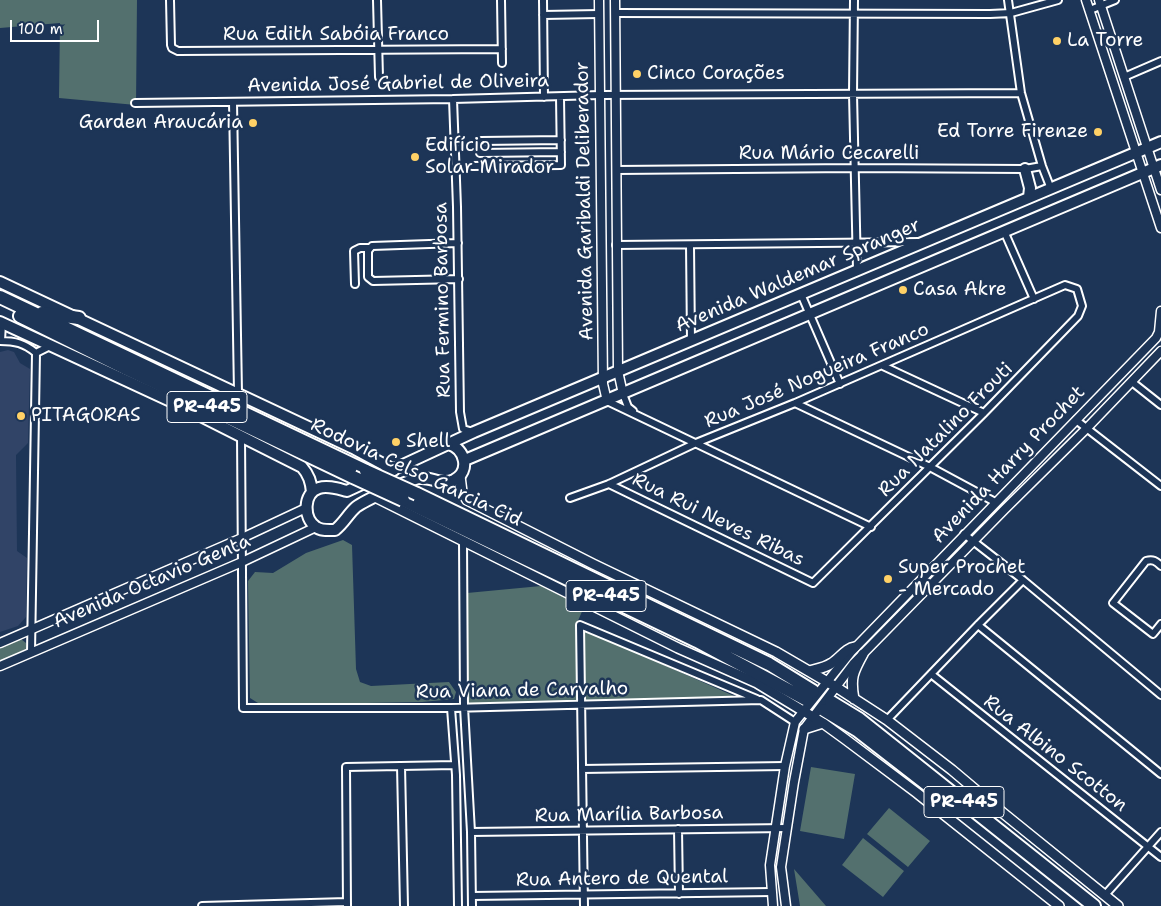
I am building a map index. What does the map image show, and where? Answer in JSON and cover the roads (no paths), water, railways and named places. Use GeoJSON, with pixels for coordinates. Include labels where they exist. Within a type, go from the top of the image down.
{"type":"FeatureCollection","features":[{"type":"Feature","properties":{"kind":"highway","name":"Rodovia Celso Garcia Cid"},"geometry":{"type":"LineString","coordinates":[[0,297],[417,494],[769,664],[808,701]]}},
{"type":"Feature","properties":{"kind":"highway","name":"Rodovia Celso Garcia Cid"},"geometry":{"type":"LineString","coordinates":[[0,305],[117,364],[697,641],[808,701]]}},
{"type":"Feature","properties":{"kind":"highway"},"geometry":{"type":"LineString","coordinates":[[30,311],[79,318]]}},
{"type":"Feature","properties":{"kind":"highway","name":"PR-445"},"geometry":{"type":"LineString","coordinates":[[1081,906],[828,706],[859,719],[1094,906]]}},
{"type":"Feature","properties":{"kind":"main road","name":"Avenida Waldemar Spranger"},"geometry":{"type":"LineString","coordinates":[[312,492],[319,488],[347,491],[474,432],[1161,142]]}},
{"type":"Feature","properties":{"kind":"main road","name":"Avenida Waldemar Spranger"},"geometry":{"type":"LineString","coordinates":[[465,460],[1157,166]]}},
{"type":"Feature","properties":{"kind":"main road"},"geometry":{"type":"LineString","coordinates":[[1025,169],[1030,188],[1029,197]]}},
{"type":"Feature","properties":{"kind":"main road"},"geometry":{"type":"LineString","coordinates":[[0,282],[355,448],[394,470]]}},
{"type":"Feature","properties":{"kind":"main road","name":"PR-445"},"geometry":{"type":"LineString","coordinates":[[1,322],[179,405],[240,436]]}},
{"type":"Feature","properties":{"kind":"main road"},"geometry":{"type":"LineString","coordinates":[[240,436],[302,467],[311,483],[312,492],[306,508],[308,515],[316,527],[328,530],[335,530],[344,524],[358,506],[420,478],[446,482],[460,476]]}},
{"type":"Feature","properties":{"kind":"main road"},"geometry":{"type":"LineString","coordinates":[[450,444],[463,454],[465,460],[460,476],[462,492],[466,500],[776,652],[827,681],[887,720],[952,770],[1118,906]]}},
{"type":"Feature","properties":{"kind":"main road","name":"Rodovia Celso Garcia Cid"},"geometry":{"type":"LineString","coordinates":[[375,497],[678,648],[744,677],[808,701],[813,717],[917,793],[1058,906]]}},
{"type":"Feature","properties":{"kind":"main road"},"geometry":{"type":"LineString","coordinates":[[809,671],[831,664],[849,649],[855,647]]}},
{"type":"Feature","properties":{"kind":"main road"},"geometry":{"type":"LineString","coordinates":[[854,699],[853,672],[863,654]]}},
{"type":"Feature","properties":{"kind":"main road"},"geometry":{"type":"LineString","coordinates":[[804,729],[823,723]]}},
{"type":"Feature","properties":{"kind":"street","name":"Rua Edith Sabóia Franco"},"geometry":{"type":"LineString","coordinates":[[170,0],[172,48],[178,51],[502,49]]}},
{"type":"Feature","properties":{"kind":"street"},"geometry":{"type":"LineString","coordinates":[[377,0],[379,77]]}},
{"type":"Feature","properties":{"kind":"street"},"geometry":{"type":"LineString","coordinates":[[501,0],[502,63]]}},
{"type":"Feature","properties":{"kind":"street"},"geometry":{"type":"LineString","coordinates":[[543,0],[544,97]]}},
{"type":"Feature","properties":{"kind":"street","name":"Avenida Garibaldi Deliberador"},"geometry":{"type":"LineString","coordinates":[[599,0],[603,378],[604,393],[607,401]]}},
{"type":"Feature","properties":{"kind":"street","name":"Avenida Garibaldi Deliberador"},"geometry":{"type":"LineString","coordinates":[[615,0],[618,371],[623,394]]}},
{"type":"Feature","properties":{"kind":"street"},"geometry":{"type":"LineString","coordinates":[[854,0],[853,94],[857,270]]}},
{"type":"Feature","properties":{"kind":"street"},"geometry":{"type":"LineString","coordinates":[[1008,0],[1021,93],[1042,166],[1051,189]]}},
{"type":"Feature","properties":{"kind":"street"},"geometry":{"type":"LineString","coordinates":[[615,13],[854,15],[1011,13],[1058,0]]}},
{"type":"Feature","properties":{"kind":"street"},"geometry":{"type":"LineString","coordinates":[[1086,0],[1161,228]]}},
{"type":"Feature","properties":{"kind":"street"},"geometry":{"type":"LineString","coordinates":[[1090,10],[1100,3],[1115,0]]}},
{"type":"Feature","properties":{"kind":"street"},"geometry":{"type":"LineString","coordinates":[[1100,3],[1147,148],[1157,166],[1161,190]]}},
{"type":"Feature","properties":{"kind":"street"},"geometry":{"type":"LineString","coordinates":[[543,15],[599,14]]}},
{"type":"Feature","properties":{"kind":"street"},"geometry":{"type":"LineString","coordinates":[[1124,77],[1161,61]]}},
{"type":"Feature","properties":{"kind":"street","name":"Avenida José Gabriel de Oliveira"},"geometry":{"type":"LineString","coordinates":[[136,103],[601,95],[1021,93]]}},
{"type":"Feature","properties":{"kind":"street"},"geometry":{"type":"LineString","coordinates":[[472,166],[561,165],[560,97]]}},
{"type":"Feature","properties":{"kind":"street","name":"Rua Fermino Barbosa"},"geometry":{"type":"LineString","coordinates":[[453,99],[459,278],[461,424],[462,429],[474,432]]}},
{"type":"Feature","properties":{"kind":"street"},"geometry":{"type":"LineString","coordinates":[[233,102],[238,393]]}},
{"type":"Feature","properties":{"kind":"street"},"geometry":{"type":"LineString","coordinates":[[481,141],[561,140]]}},
{"type":"Feature","properties":{"kind":"street"},"geometry":{"type":"LineString","coordinates":[[480,153],[561,152]]}},
{"type":"Feature","properties":{"kind":"street","name":"Rua Mário Cecarelli"},"geometry":{"type":"LineString","coordinates":[[616,170],[1025,169],[1042,166]]}},
{"type":"Feature","properties":{"kind":"street"},"geometry":{"type":"LineString","coordinates":[[1004,231],[1034,299]]}},
{"type":"Feature","properties":{"kind":"street"},"geometry":{"type":"LineString","coordinates":[[616,245],[926,242]]}},
{"type":"Feature","properties":{"kind":"street"},"geometry":{"type":"LineString","coordinates":[[355,284],[354,251],[360,248],[458,243]]}},
{"type":"Feature","properties":{"kind":"street"},"geometry":{"type":"LineString","coordinates":[[690,245],[691,340]]}},
{"type":"Feature","properties":{"kind":"street"},"geometry":{"type":"LineString","coordinates":[[369,248],[368,277],[373,281],[459,278]]}},
{"type":"Feature","properties":{"kind":"street","name":"Rua José Nogueira Franco"},"geometry":{"type":"LineString","coordinates":[[570,498],[609,484],[696,444],[840,384],[1065,286],[1077,289]]}},
{"type":"Feature","properties":{"kind":"street","name":"Rua Natalino Frouti"},"geometry":{"type":"LineString","coordinates":[[813,583],[871,527],[1078,316],[1082,306],[1077,289]]}},
{"type":"Feature","properties":{"kind":"street"},"geometry":{"type":"LineString","coordinates":[[802,294],[840,384]]}},
{"type":"Feature","properties":{"kind":"street","name":"Avenida Harry Prochet"},"geometry":{"type":"LineString","coordinates":[[795,722],[808,701],[855,647],[1156,338],[1159,332],[1161,311]]}},
{"type":"Feature","properties":{"kind":"street"},"geometry":{"type":"LineString","coordinates":[[1,322],[0,341],[20,342],[36,353],[31,652]]}},
{"type":"Feature","properties":{"kind":"street"},"geometry":{"type":"LineString","coordinates":[[36,353],[50,346]]}},
{"type":"Feature","properties":{"kind":"street","name":"Avenida Harry Prochet"},"geometry":{"type":"LineString","coordinates":[[804,729],[863,654],[1161,351]]}},
{"type":"Feature","properties":{"kind":"street"},"geometry":{"type":"LineString","coordinates":[[882,366],[984,413]]}},
{"type":"Feature","properties":{"kind":"street"},"geometry":{"type":"LineString","coordinates":[[1132,382],[1161,405]]}},
{"type":"Feature","properties":{"kind":"street"},"geometry":{"type":"LineString","coordinates":[[623,394],[628,407],[637,416]]}},
{"type":"Feature","properties":{"kind":"street"},"geometry":{"type":"LineString","coordinates":[[607,401],[871,527]]}},
{"type":"Feature","properties":{"kind":"street"},"geometry":{"type":"LineString","coordinates":[[795,403],[930,467],[995,502]]}},
{"type":"Feature","properties":{"kind":"street"},"geometry":{"type":"LineString","coordinates":[[1076,420],[1161,486]]}},
{"type":"Feature","properties":{"kind":"street"},"geometry":{"type":"LineString","coordinates":[[240,436],[242,562]]}},
{"type":"Feature","properties":{"kind":"street","name":"Rua Rui Neves Ribas"},"geometry":{"type":"LineString","coordinates":[[609,484],[813,583]]}},
{"type":"Feature","properties":{"kind":"street","name":"Avenida Octavio Genta"},"geometry":{"type":"LineString","coordinates":[[0,643],[242,538],[306,508]]}},
{"type":"Feature","properties":{"kind":"street","name":"Avenida Octavio Genta"},"geometry":{"type":"LineString","coordinates":[[0,666],[242,562],[316,527]]}},
{"type":"Feature","properties":{"kind":"street"},"geometry":{"type":"LineString","coordinates":[[964,534],[1023,580],[1161,695]]}},
{"type":"Feature","properties":{"kind":"street"},"geometry":{"type":"LineString","coordinates":[[463,541],[464,707],[471,832],[472,906]]}},
{"type":"Feature","properties":{"kind":"street"},"geometry":{"type":"LineString","coordinates":[[1159,561],[1146,561],[1113,603],[1153,634],[1161,624]]}},
{"type":"Feature","properties":{"kind":"street","name":"Rua Viana de Carvalho"},"geometry":{"type":"LineString","coordinates":[[242,562],[244,708],[452,708],[761,700]]}},
{"type":"Feature","properties":{"kind":"street"},"geometry":{"type":"LineString","coordinates":[[887,720],[1023,580]]}},
{"type":"Feature","properties":{"kind":"street"},"geometry":{"type":"LineString","coordinates":[[584,906],[580,625],[761,700],[795,722],[785,766],[770,865],[773,906]]}},
{"type":"Feature","properties":{"kind":"street"},"geometry":{"type":"LineString","coordinates":[[978,625],[1161,774]]}},
{"type":"Feature","properties":{"kind":"street"},"geometry":{"type":"LineString","coordinates":[[855,647],[863,654]]}},
{"type":"Feature","properties":{"kind":"street","name":"Rua Albino Scotton"},"geometry":{"type":"LineString","coordinates":[[931,674],[1161,857]]}},
{"type":"Feature","properties":{"kind":"street"},"geometry":{"type":"LineString","coordinates":[[452,708],[456,774],[458,906]]}},
{"type":"Feature","properties":{"kind":"street"},"geometry":{"type":"LineString","coordinates":[[786,906],[781,867],[804,729]]}},
{"type":"Feature","properties":{"kind":"street"},"geometry":{"type":"LineString","coordinates":[[202,906],[347,904],[346,767],[454,765]]}},
{"type":"Feature","properties":{"kind":"street"},"geometry":{"type":"LineString","coordinates":[[401,766],[404,906]]}},
{"type":"Feature","properties":{"kind":"street"},"geometry":{"type":"LineString","coordinates":[[582,769],[785,766]]}},
{"type":"Feature","properties":{"kind":"street"},"geometry":{"type":"LineString","coordinates":[[678,828],[679,894]]}},
{"type":"Feature","properties":{"kind":"street","name":"Rua Marília Barbosa"},"geometry":{"type":"LineString","coordinates":[[471,832],[787,828]]}},
{"type":"Feature","properties":{"kind":"street"},"geometry":{"type":"LineString","coordinates":[[1105,895],[1161,832]]}},
{"type":"Feature","properties":{"kind":"street","name":"Rua Antero de Quental"},"geometry":{"type":"LineString","coordinates":[[472,896],[772,892]]}},
{"type":"Feature","properties":{"kind":"place","name":"La Torre"},"geometry":{"type":"Point","coordinates":[1057,41]}},
{"type":"Feature","properties":{"kind":"place","name":"Cinco Corações"},"geometry":{"type":"Point","coordinates":[637,74]}},
{"type":"Feature","properties":{"kind":"place","name":"Garden Araucária"},"geometry":{"type":"Point","coordinates":[253,123]}},
{"type":"Feature","properties":{"kind":"place","name":"Ed Torre Firenze"},"geometry":{"type":"Point","coordinates":[1098,132]}},
{"type":"Feature","properties":{"kind":"place","name":"Edifício Solar Mirador"},"geometry":{"type":"Point","coordinates":[415,157]}},
{"type":"Feature","properties":{"kind":"place","name":"Casa Akre"},"geometry":{"type":"Point","coordinates":[903,290]}},
{"type":"Feature","properties":{"kind":"place","name":"PITAGORAS"},"geometry":{"type":"Point","coordinates":[21,416]}},
{"type":"Feature","properties":{"kind":"place","name":"Shell"},"geometry":{"type":"Point","coordinates":[396,442]}},
{"type":"Feature","properties":{"kind":"place","name":"Super Prochet - Mercado"},"geometry":{"type":"Point","coordinates":[888,579]}}]}
